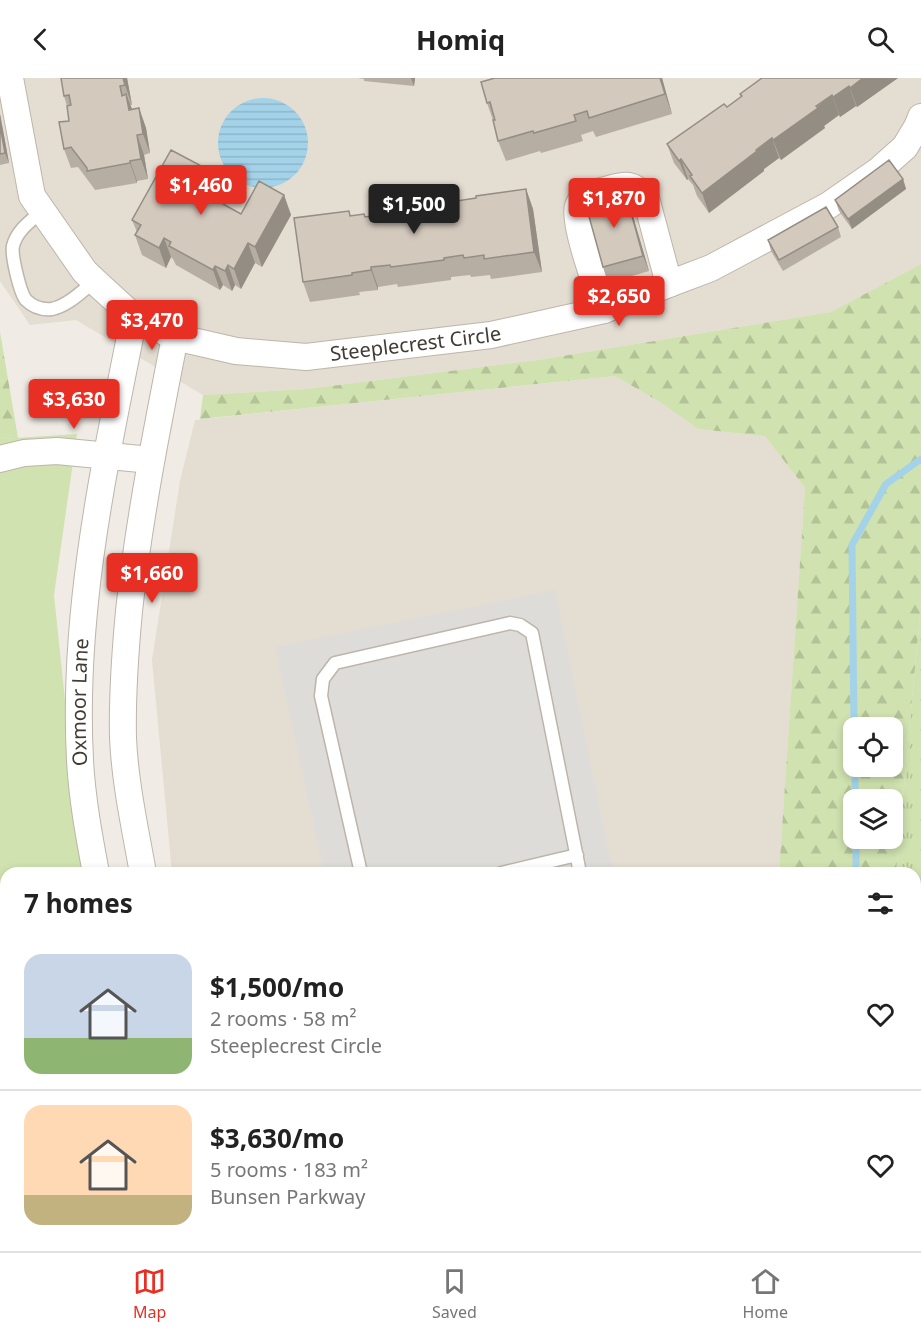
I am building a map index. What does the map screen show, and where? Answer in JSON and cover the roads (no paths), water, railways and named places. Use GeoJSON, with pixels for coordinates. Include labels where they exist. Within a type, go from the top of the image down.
{"type":"FeatureCollection","features":[{"type":"Feature","properties":{"kind":"street","name":"Steeplecrest Circle"},"geometry":{"type":"LineString","coordinates":[[10,78],[32,196],[85,272],[134,317],[175,337],[236,351],[306,357],[491,335],[604,310],[711,268],[829,204],[878,171],[905,147],[921,117]]}},
{"type":"Feature","properties":{"kind":"street"},"geometry":{"type":"LineString","coordinates":[[604,310],[577,218],[578,206],[592,193],[622,185],[640,190],[646,198],[669,284]]}},
{"type":"Feature","properties":{"kind":"street","name":"Oxmoor Lane"},"geometry":{"type":"LineString","coordinates":[[95,867],[83,795],[79,730],[81,634],[87,577],[107,454],[134,317]]}},
{"type":"Feature","properties":{"kind":"street","name":"Oxmoor Lane"},"geometry":{"type":"LineString","coordinates":[[142,867],[126,775],[123,741],[123,673],[135,558],[175,337]]}},
{"type":"Feature","properties":{"kind":"street"},"geometry":{"type":"LineString","coordinates":[[0,459],[40,451],[57,451],[151,460]]}},
{"type":"Feature","properties":{"kind":"lane"},"geometry":{"type":"LineString","coordinates":[[42,211],[21,229],[12,247],[14,267],[25,299],[37,308],[52,309],[66,303],[95,281]]}},
{"type":"Feature","properties":{"kind":"lane"},"geometry":{"type":"LineString","coordinates":[[360,867],[321,696],[323,679],[335,663],[510,623],[520,625],[532,633],[579,867]]}},
{"type":"Feature","properties":{"kind":"lane"},"geometry":{"type":"LineString","coordinates":[[526,867],[577,855]]}},
{"type":"Feature","properties":{"kind":"water"},"geometry":{"type":"Polygon","coordinates":[[[263,98],[280,101],[295,111],[305,126],[308,143],[305,160],[295,175],[280,185],[263,188],[246,185],[231,175],[221,160],[218,143],[221,126],[231,111],[246,101],[263,98]]]}},
{"type":"Feature","properties":{"kind":"waterway"},"geometry":{"type":"LineString","coordinates":[[854,717],[852,545],[886,484],[921,459]]}},
{"type":"Feature","properties":{"kind":"waterway"},"geometry":{"type":"LineString","coordinates":[[855,777],[855,789]]}},
{"type":"Feature","properties":{"kind":"waterway"},"geometry":{"type":"LineString","coordinates":[[856,849],[856,867]]}}]}
